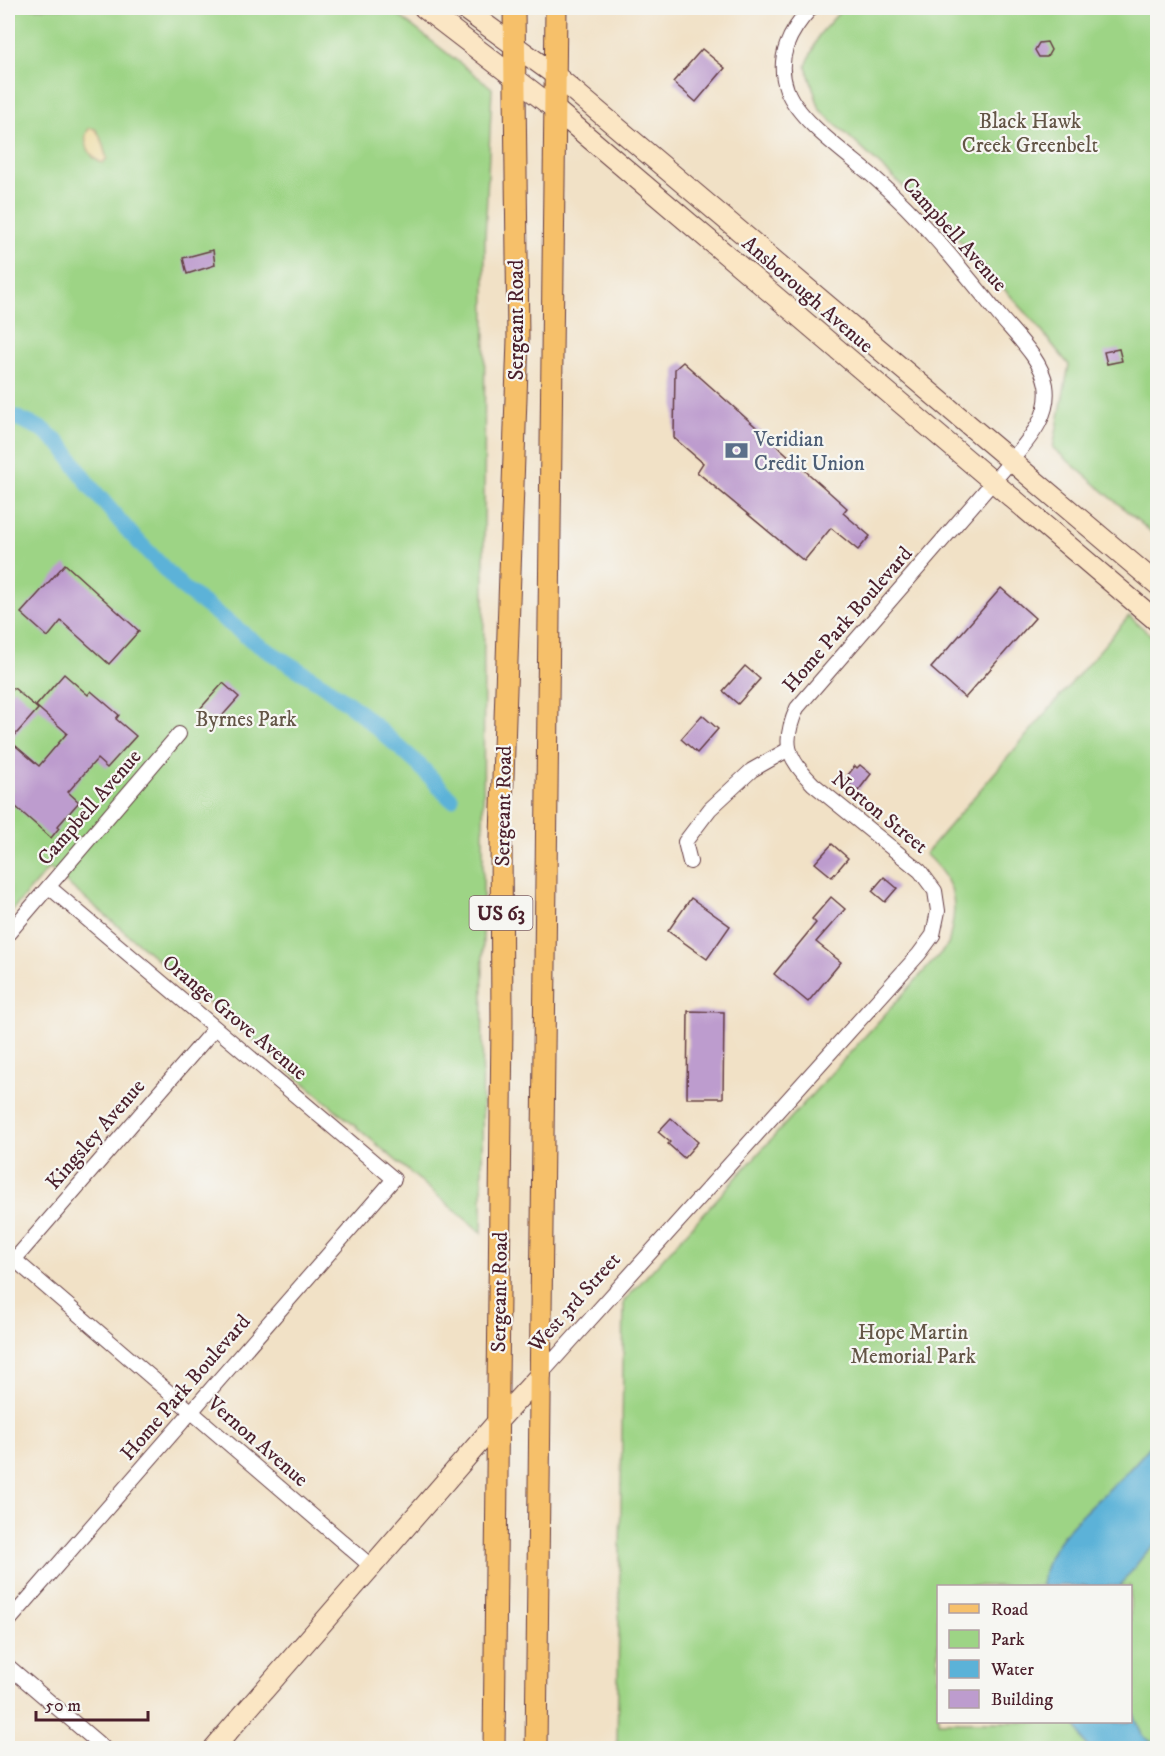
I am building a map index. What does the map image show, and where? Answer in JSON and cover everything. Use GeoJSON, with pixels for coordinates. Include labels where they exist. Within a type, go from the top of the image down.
{"type":"FeatureCollection","features":[{"type":"Feature","properties":{"kind":"main road","name":"Ansborough Avenue"},"geometry":{"type":"LineString","coordinates":[[424,8],[555,109],[1158,622]]}},
{"type":"Feature","properties":{"kind":"main road","name":"Ansborough Avenue"},"geometry":{"type":"LineString","coordinates":[[463,8],[555,75],[1158,585]]}},
{"type":"Feature","properties":{"kind":"main road","name":"Sergeant Road"},"geometry":{"type":"LineString","coordinates":[[494,1749],[502,1022],[501,836],[518,339],[514,8]]}},
{"type":"Feature","properties":{"kind":"main road","name":"Sergeant Road"},"geometry":{"type":"LineString","coordinates":[[536,1749],[556,8]]}},
{"type":"Feature","properties":{"kind":"main road","name":"West 3rd Street"},"geometry":{"type":"LineString","coordinates":[[214,1749],[541,1374]]}},
{"type":"Feature","properties":{"kind":"street","name":"Campbell Avenue"},"geometry":{"type":"LineString","coordinates":[[811,8],[797,23],[789,37],[783,64],[786,88],[792,101],[807,120],[909,210],[959,266],[1036,361],[1046,386],[1043,414],[1038,426],[992,483]]}},
{"type":"Feature","properties":{"kind":"street","name":"Home Park Boulevard"},"geometry":{"type":"LineString","coordinates":[[789,749],[788,728],[797,708],[992,483]]}},
{"type":"Feature","properties":{"kind":"street","name":"Campbell Avenue"},"geometry":{"type":"LineString","coordinates":[[8,934],[179,734]]}},
{"type":"Feature","properties":{"kind":"street"},"geometry":{"type":"LineString","coordinates":[[690,862],[685,842],[710,810],[752,770],[789,749]]}},
{"type":"Feature","properties":{"kind":"street","name":"Norton Street"},"geometry":{"type":"LineString","coordinates":[[789,749],[797,768],[813,784],[920,871],[935,891],[938,911]]}},
{"type":"Feature","properties":{"kind":"street","name":"Orange Grove Avenue"},"geometry":{"type":"LineString","coordinates":[[49,887],[394,1179]]}},
{"type":"Feature","properties":{"kind":"street","name":"West 3rd Street"},"geometry":{"type":"LineString","coordinates":[[541,1374],[919,954],[933,935],[938,911]]}},
{"type":"Feature","properties":{"kind":"street","name":"Kingsley Avenue"},"geometry":{"type":"LineString","coordinates":[[10,1260],[215,1028]]}},
{"type":"Feature","properties":{"kind":"street","name":"Home Park Boulevard"},"geometry":{"type":"LineString","coordinates":[[8,1622],[394,1179]]}},
{"type":"Feature","properties":{"kind":"street","name":"Vernon Avenue"},"geometry":{"type":"LineString","coordinates":[[10,1260],[372,1567]]}},
{"type":"Feature","properties":{"kind":"street"},"geometry":{"type":"LineString","coordinates":[[8,1666],[104,1749]]}},
{"type":"Feature","properties":{"kind":"green space","name":"Byrnes Park"},"geometry":{"type":"Polygon","coordinates":[[[8,8],[389,8],[492,88],[485,238],[482,1233],[49,868],[8,915],[8,8]]]}},
{"type":"Feature","properties":{"kind":"green space","name":"Black Hawk Creek Greenbelt"},"geometry":{"type":"Polygon","coordinates":[[[843,8],[1157,8],[1157,537],[1053,448],[1069,365],[1030,317],[947,227],[820,110],[806,66],[819,35],[843,8]]]}},
{"type":"Feature","properties":{"kind":"green space","name":"Hope Martin Memorial Park"},"geometry":{"type":"Polygon","coordinates":[[[1129,616],[1158,641],[1157,1748],[617,1748],[624,1301],[948,945],[953,917],[953,895],[944,875],[925,854],[1129,616]]]}},
{"type":"Feature","properties":{"kind":"sand"},"geometry":{"type":"Polygon","coordinates":[[[90,128],[95,129],[101,139],[107,158],[103,163],[94,158],[88,149],[86,137],[90,128]]]}},
{"type":"Feature","properties":{"kind":"water"},"geometry":{"type":"Polygon","coordinates":[[[1157,1438],[1157,1542],[1121,1585],[1042,1585],[1051,1554],[1060,1539],[1084,1512],[1127,1471],[1157,1438]]]}},
{"type":"Feature","properties":{"kind":"water"},"geometry":{"type":"Polygon","coordinates":[[[1132,1709],[1142,1735],[1157,1746],[1157,1748],[1088,1748],[1075,1723],[1132,1723],[1132,1709]]]}},
{"type":"Feature","properties":{"kind":"building"},"geometry":{"type":"Polygon","coordinates":[[[1047,42],[1051,50],[1047,57],[1039,57],[1035,50],[1039,43],[1047,42]]]}},
{"type":"Feature","properties":{"kind":"building"},"geometry":{"type":"Polygon","coordinates":[[[702,49],[725,68],[696,102],[673,82],[702,49]]]}},
{"type":"Feature","properties":{"kind":"building"},"geometry":{"type":"Polygon","coordinates":[[[213,250],[215,265],[187,274],[183,258],[213,250]]]}},
{"type":"Feature","properties":{"kind":"building"},"geometry":{"type":"Polygon","coordinates":[[[1119,349],[1122,361],[1107,364],[1104,352],[1119,349]]]}},
{"type":"Feature","properties":{"kind":"building","name":"Veridian Credit Union"},"geometry":{"type":"Polygon","coordinates":[[[683,362],[847,508],[843,513],[870,536],[858,550],[831,528],[804,561],[697,472],[703,463],[674,438],[675,369],[683,362]]]}},
{"type":"Feature","properties":{"kind":"building"},"geometry":{"type":"Polygon","coordinates":[[[65,564],[139,631],[109,664],[61,621],[48,637],[21,613],[65,564]]]}},
{"type":"Feature","properties":{"kind":"building"},"geometry":{"type":"Polygon","coordinates":[[[1001,588],[1035,618],[965,698],[931,668],[1001,588]]]}},
{"type":"Feature","properties":{"kind":"building"},"geometry":{"type":"Polygon","coordinates":[[[745,666],[760,679],[738,704],[723,691],[745,666]]]}},
{"type":"Feature","properties":{"kind":"building"},"geometry":{"type":"Polygon","coordinates":[[[64,674],[88,695],[91,691],[119,715],[116,719],[136,736],[107,768],[97,759],[68,792],[79,802],[57,827],[59,828],[51,838],[8,800],[8,795],[13,789],[8,784],[8,695],[14,688],[38,709],[10,741],[39,766],[67,733],[36,706],[64,674]]]}},
{"type":"Feature","properties":{"kind":"building"},"geometry":{"type":"Polygon","coordinates":[[[223,683],[239,697],[215,724],[199,710],[223,683]]]}},
{"type":"Feature","properties":{"kind":"building"},"geometry":{"type":"Polygon","coordinates":[[[702,715],[718,729],[697,753],[681,739],[702,715]]]}},
{"type":"Feature","properties":{"kind":"building"},"geometry":{"type":"Polygon","coordinates":[[[860,765],[871,774],[858,791],[844,780],[855,766],[857,768],[860,765]]]}},
{"type":"Feature","properties":{"kind":"building"},"geometry":{"type":"Polygon","coordinates":[[[832,844],[848,858],[832,877],[815,863],[832,844]]]}},
{"type":"Feature","properties":{"kind":"building"},"geometry":{"type":"Polygon","coordinates":[[[884,877],[897,888],[885,902],[872,891],[884,877]]]}},
{"type":"Feature","properties":{"kind":"building"},"geometry":{"type":"Polygon","coordinates":[[[831,897],[845,909],[816,942],[841,962],[808,1002],[774,974],[816,923],[812,919],[831,897]]]}},
{"type":"Feature","properties":{"kind":"building"},"geometry":{"type":"Polygon","coordinates":[[[691,898],[730,926],[707,959],[668,931],[691,898]]]}},
{"type":"Feature","properties":{"kind":"building"},"geometry":{"type":"Polygon","coordinates":[[[688,1011],[724,1012],[723,1098],[687,1098],[688,1011]]]}},
{"type":"Feature","properties":{"kind":"building"},"geometry":{"type":"Polygon","coordinates":[[[671,1118],[698,1142],[684,1158],[658,1132],[671,1118]]]}},
{"type":"Feature","properties":{"kind":"waterway"},"geometry":{"type":"LineString","coordinates":[[8,414],[44,430],[63,447],[89,485],[131,534],[183,588],[257,644],[323,685],[357,710],[418,764],[451,799]]}},
{"type":"Feature","properties":{"kind":"place","name":"Veridian Credit Union"},"geometry":{"type":"Point","coordinates":[736,451]}}]}
